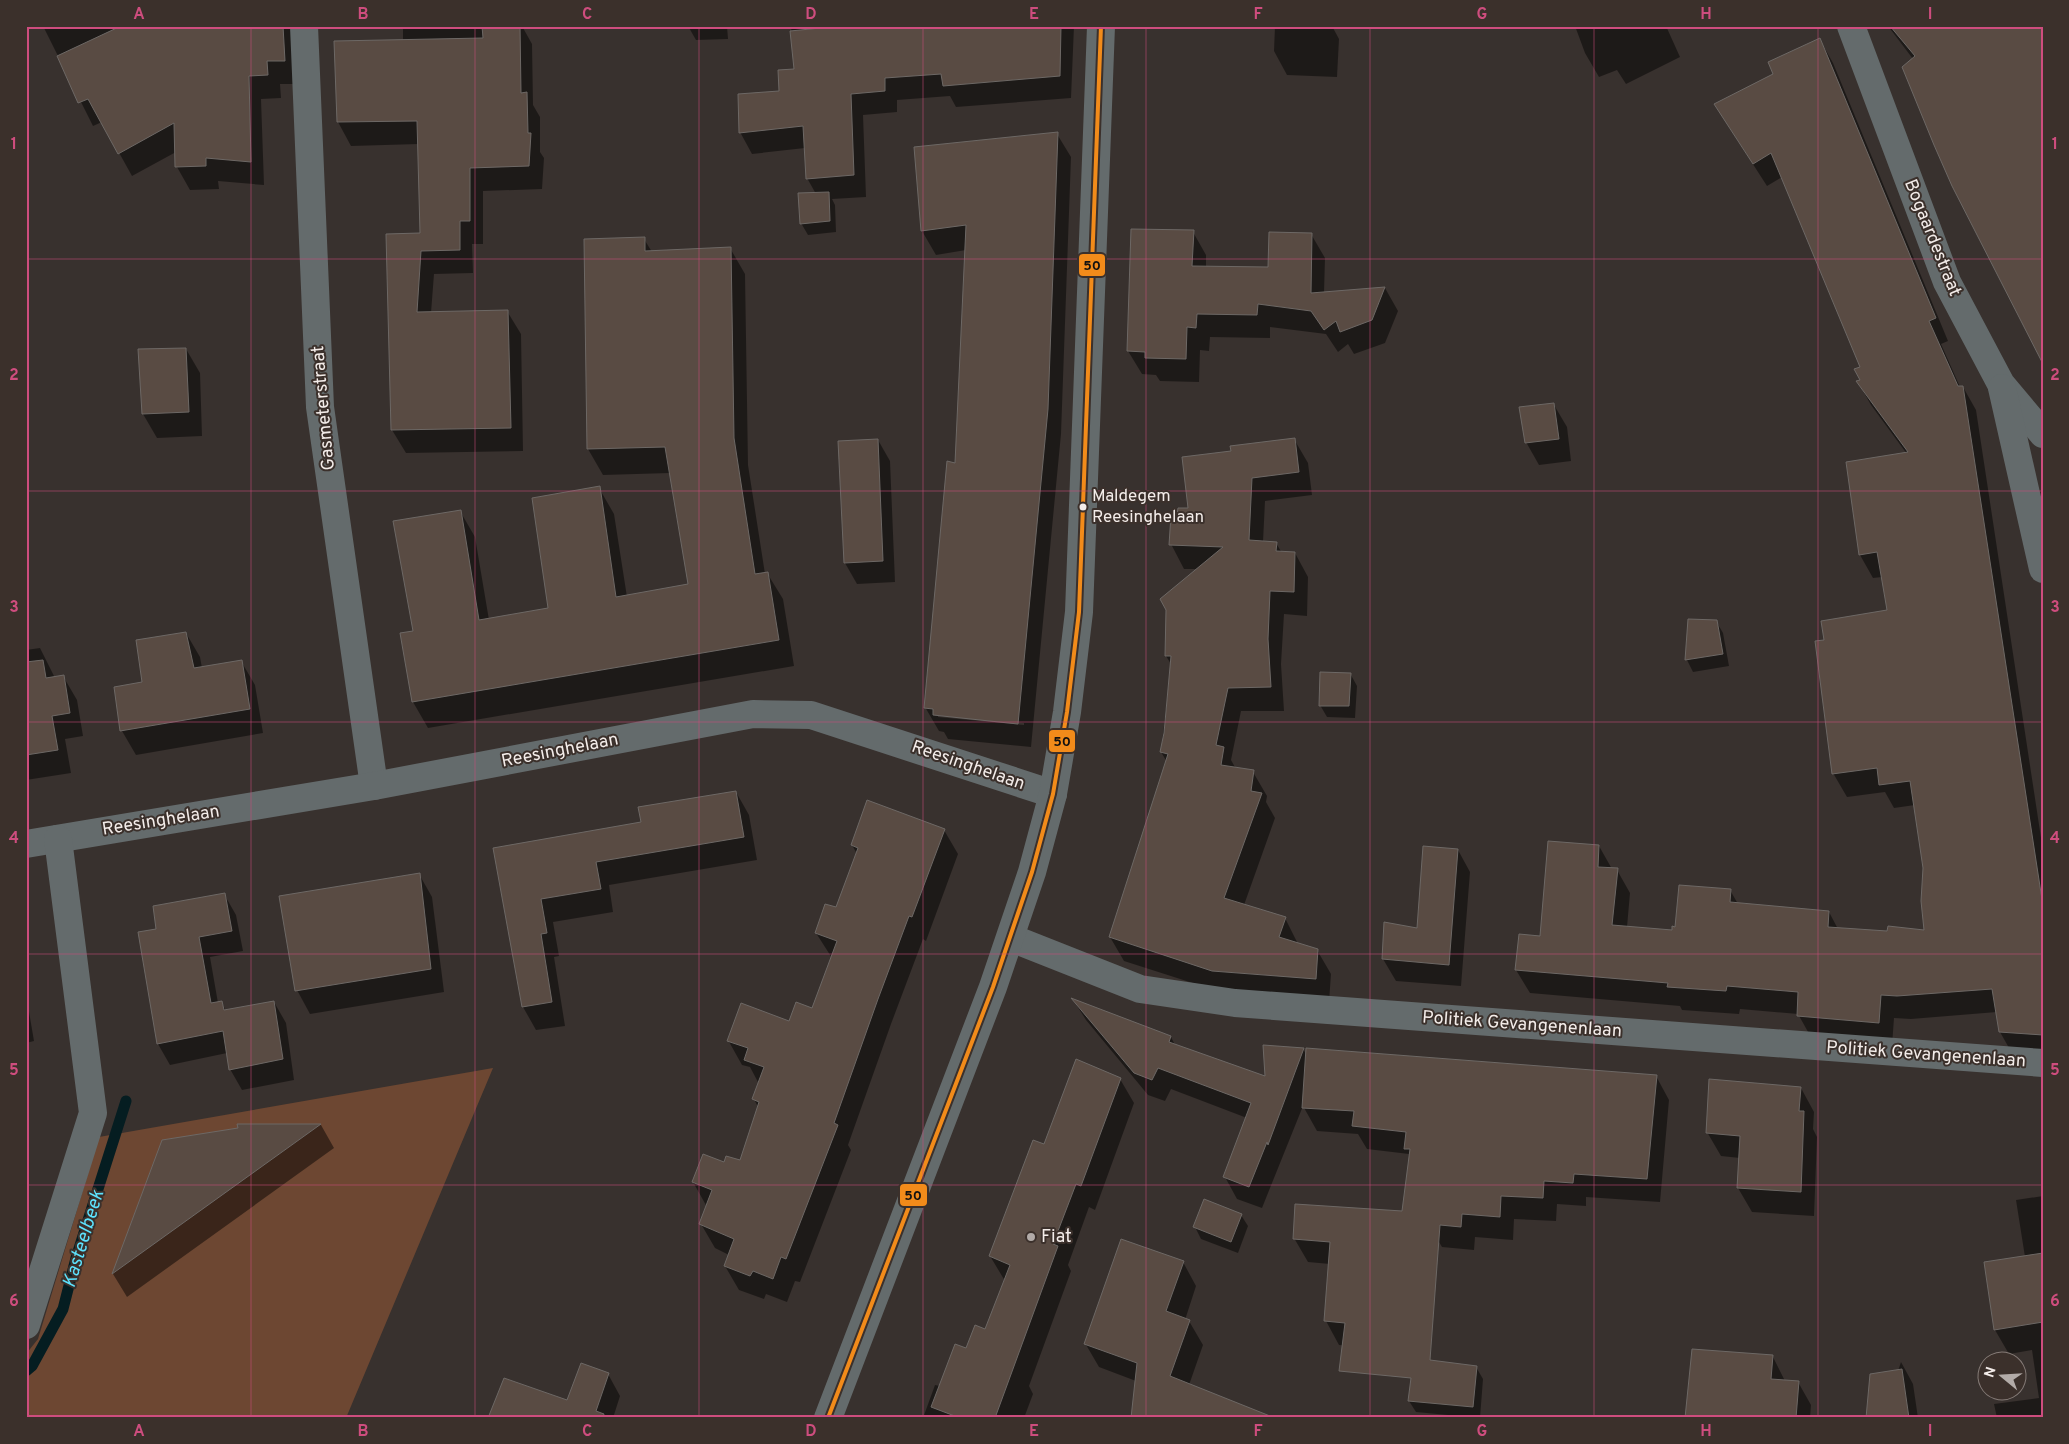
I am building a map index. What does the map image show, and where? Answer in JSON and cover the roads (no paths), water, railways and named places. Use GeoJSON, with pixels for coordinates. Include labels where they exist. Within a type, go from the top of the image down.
{"type":"FeatureCollection","features":[{"type":"Feature","properties":{"kind":"street","name":"Gasmeterstraat"},"geometry":{"type":"LineString","coordinates":[[304,26],[320,407],[374,786]]}},
{"type":"Feature","properties":{"kind":"street"},"geometry":{"type":"LineString","coordinates":[[828,1418],[1011,938],[1053,794],[1067,712],[1079,612],[1101,26]]}},
{"type":"Feature","properties":{"kind":"street","name":"Bogaardestraat"},"geometry":{"type":"LineString","coordinates":[[1850,26],[1947,282],[2002,384],[2043,434]]}},
{"type":"Feature","properties":{"kind":"street"},"geometry":{"type":"LineString","coordinates":[[2002,384],[2043,569]]}},
{"type":"Feature","properties":{"kind":"street","name":"Reesinghelaan"},"geometry":{"type":"LineString","coordinates":[[26,844],[374,786],[752,714],[811,715],[1053,794]]}},
{"type":"Feature","properties":{"kind":"street"},"geometry":{"type":"LineString","coordinates":[[26,1325],[93,1113],[58,839]]}},
{"type":"Feature","properties":{"kind":"street","name":"Politiek Gevangenenlaan"},"geometry":{"type":"LineString","coordinates":[[1011,938],[1140,988],[1235,1003],[2043,1063]]}},
{"type":"Feature","properties":{"kind":"waterway","name":"Kasteelbeek"},"geometry":{"type":"LineString","coordinates":[[26,1371],[32,1366],[63,1309],[76,1258],[126,1101]]}},
{"type":"Feature","properties":{"kind":"place","name":"Maldegem Reesinghelaan"},"geometry":{"type":"Point","coordinates":[1083,507]}},
{"type":"Feature","properties":{"kind":"place","name":"Fiat"},"geometry":{"type":"Point","coordinates":[1031,1237]}}]}
